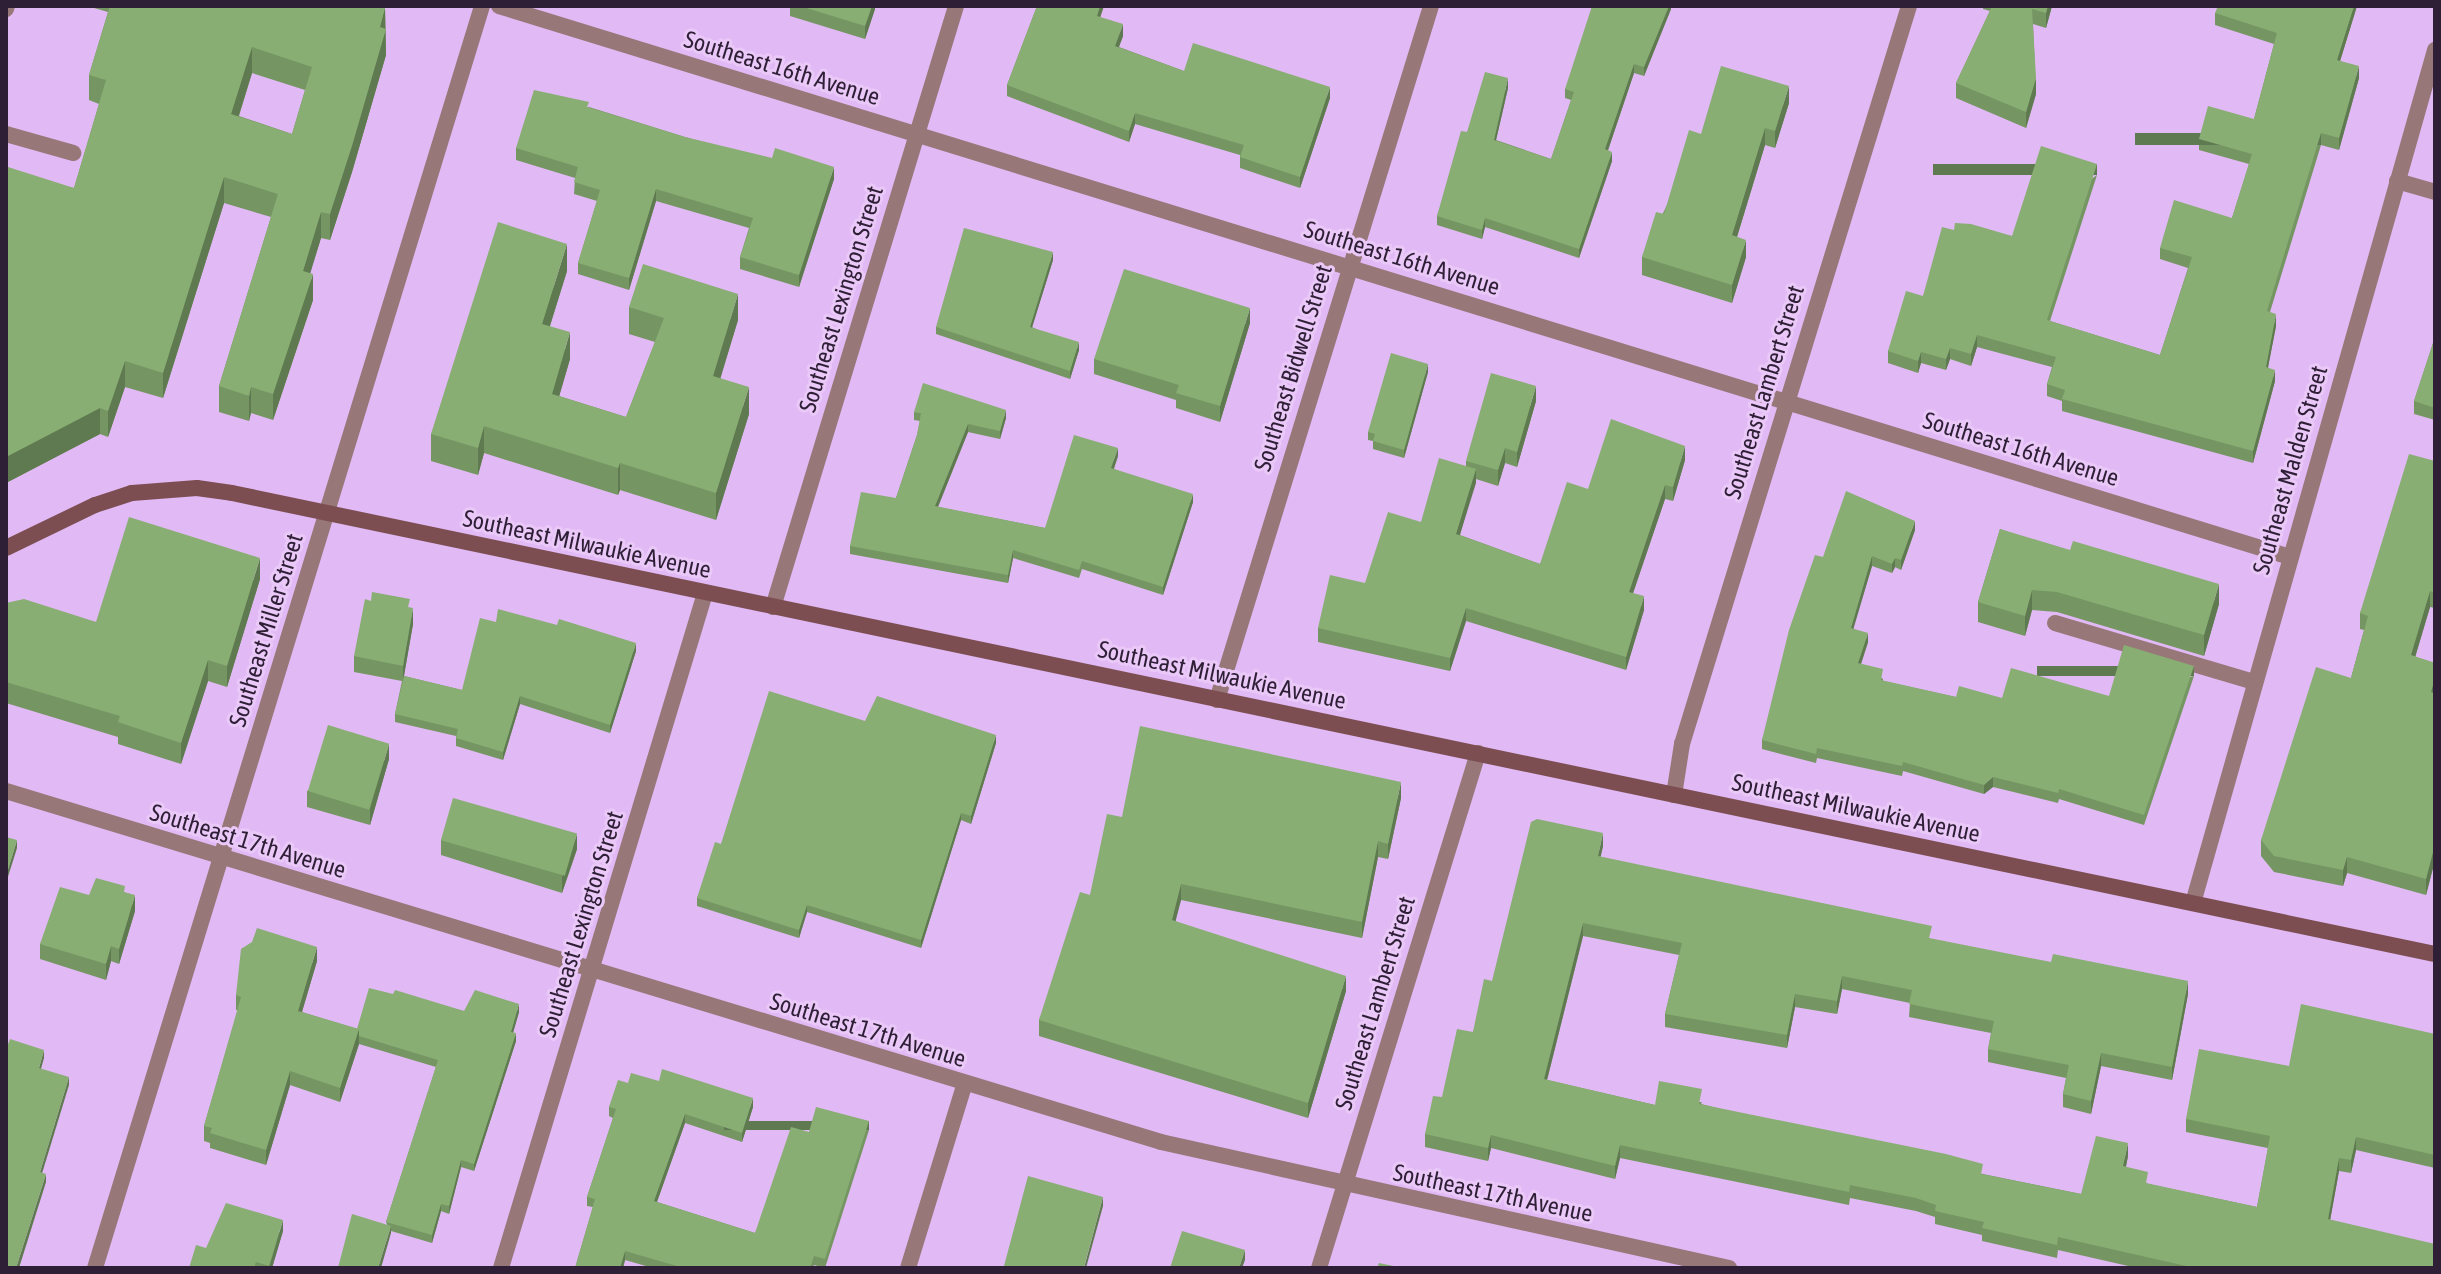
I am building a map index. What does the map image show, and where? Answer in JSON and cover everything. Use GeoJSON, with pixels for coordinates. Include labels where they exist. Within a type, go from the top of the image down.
{"type":"FeatureCollection","features":[{"type":"Feature","properties":{"kind":"main road","name":"Southeast Milwaukie Avenue"},"geometry":{"type":"LineString","coordinates":[[6,548],[95,505],[163,489],[232,493],[2435,954]]}},
{"type":"Feature","properties":{"kind":"street","name":"Southeast Miller Street"},"geometry":{"type":"LineString","coordinates":[[95,1268],[482,6]]}},
{"type":"Feature","properties":{"kind":"street","name":"Southeast 16th Avenue"},"geometry":{"type":"LineString","coordinates":[[499,6],[2290,557]]}},
{"type":"Feature","properties":{"kind":"street","name":"Southeast Lexington Street"},"geometry":{"type":"LineString","coordinates":[[773,607],[956,6]]}},
{"type":"Feature","properties":{"kind":"street","name":"Southeast Bidwell Street"},"geometry":{"type":"LineString","coordinates":[[1217,700],[1431,6]]}},
{"type":"Feature","properties":{"kind":"street","name":"Southeast Lambert Street"},"geometry":{"type":"LineString","coordinates":[[1674,795],[1682,744],[1909,6]]}},
{"type":"Feature","properties":{"kind":"street","name":"Southeast Malden Street"},"geometry":{"type":"LineString","coordinates":[[2193,903],[2435,50]]}},
{"type":"Feature","properties":{"kind":"street"},"geometry":{"type":"LineString","coordinates":[[6,134],[73,153]]}},
{"type":"Feature","properties":{"kind":"street"},"geometry":{"type":"LineString","coordinates":[[2397,181],[2435,192]]}},
{"type":"Feature","properties":{"kind":"street","name":"Southeast Lexington Street"},"geometry":{"type":"LineString","coordinates":[[501,1268],[705,593]]}},
{"type":"Feature","properties":{"kind":"street"},"geometry":{"type":"LineString","coordinates":[[2055,623],[2254,682]]}},
{"type":"Feature","properties":{"kind":"street","name":"Southeast Lambert Street"},"geometry":{"type":"LineString","coordinates":[[1319,1268],[1478,753]]}},
{"type":"Feature","properties":{"kind":"street","name":"Southeast 17th Avenue"},"geometry":{"type":"LineString","coordinates":[[6,791],[964,1086],[1228,1160],[1729,1268]]}},
{"type":"Feature","properties":{"kind":"street"},"geometry":{"type":"LineString","coordinates":[[908,1268],[964,1086]]}},
{"type":"Feature","properties":{"kind":"building"},"geometry":{"type":"Polygon","coordinates":[[[110,6],[385,8],[380,27],[386,29],[330,214],[321,212],[303,271],[313,274],[273,394],[251,387],[249,396],[219,386],[278,194],[224,177],[163,373],[125,361],[108,411],[100,408],[6,457],[6,175],[8,167],[74,188],[106,80],[89,75],[110,6]],[[252,47],[231,114],[292,134],[312,67],[252,47]]]}},
{"type":"Feature","properties":{"kind":"building"},"geometry":{"type":"Polygon","coordinates":[[[800,6],[872,6],[865,26],[800,6]]]}},
{"type":"Feature","properties":{"kind":"building"},"geometry":{"type":"Polygon","coordinates":[[[1037,6],[1100,6],[1097,16],[1123,24],[1115,46],[1184,71],[1193,43],[1330,87],[1300,177],[1240,157],[1244,145],[1135,113],[1129,131],[1007,85],[1037,6]]]}},
{"type":"Feature","properties":{"kind":"building"},"geometry":{"type":"Polygon","coordinates":[[[1592,6],[1669,6],[1644,67],[1634,64],[1605,149],[1612,152],[1579,249],[1485,218],[1482,230],[1437,216],[1461,131],[1467,132],[1485,72],[1508,78],[1494,140],[1551,159],[1574,92],[1565,89],[1592,6]]]}},
{"type":"Feature","properties":{"kind":"building"},"geometry":{"type":"Polygon","coordinates":[[[1992,6],[2048,6],[2046,13],[2032,9],[2036,78],[2026,112],[1956,83],[1992,6]]]}},
{"type":"Feature","properties":{"kind":"building"},"geometry":{"type":"Polygon","coordinates":[[[2218,6],[2354,6],[2337,60],[2359,66],[2339,138],[2321,133],[2267,311],[2276,314],[2266,367],[2275,370],[2253,451],[2062,399],[2065,390],[2047,384],[2056,357],[1977,335],[1971,354],[1950,348],[1946,359],[1921,352],[1918,361],[1888,351],[1906,291],[1923,296],[1942,227],[1954,230],[1955,223],[1971,224],[2012,236],[2041,146],[2097,164],[2047,320],[2160,355],[2192,257],[2160,248],[2174,200],[2232,218],[2252,154],[2199,139],[2208,106],[2254,119],[2277,33],[2215,13],[2218,6]]]}},
{"type":"Feature","properties":{"kind":"building"},"geometry":{"type":"Polygon","coordinates":[[[1721,66],[1789,86],[1775,131],[1765,128],[1732,235],[1746,240],[1732,285],[1642,257],[1656,212],[1664,214],[1689,130],[1701,134],[1721,66]]]}},
{"type":"Feature","properties":{"kind":"building"},"geometry":{"type":"Polygon","coordinates":[[[534,90],[589,102],[587,107],[685,137],[772,158],[775,148],[834,167],[799,275],[740,257],[753,218],[656,189],[629,278],[578,263],[600,190],[574,182],[578,167],[516,148],[534,90]]]}},
{"type":"Feature","properties":{"kind":"building"},"geometry":{"type":"Polygon","coordinates":[[[498,222],[567,244],[542,324],[570,332],[552,394],[626,417],[664,318],[629,307],[643,264],[738,294],[713,376],[749,387],[716,493],[620,463],[618,468],[484,426],[478,448],[431,434],[498,222]]]}},
{"type":"Feature","properties":{"kind":"building"},"geometry":{"type":"Polygon","coordinates":[[[964,228],[1053,252],[1030,327],[1079,342],[1070,371],[936,327],[964,228]]]}},
{"type":"Feature","properties":{"kind":"building"},"geometry":{"type":"Polygon","coordinates":[[[1124,269],[1250,308],[1220,406],[1176,393],[1179,385],[1094,359],[1124,269]]]}},
{"type":"Feature","properties":{"kind":"building"},"geometry":{"type":"Polygon","coordinates":[[[2435,337],[2435,408],[2414,401],[2435,337]]]}},
{"type":"Feature","properties":{"kind":"building"},"geometry":{"type":"Polygon","coordinates":[[[1391,353],[1428,364],[1404,450],[1373,441],[1375,434],[1368,432],[1391,353]]]}},
{"type":"Feature","properties":{"kind":"building"},"geometry":{"type":"Polygon","coordinates":[[[1491,373],[1536,386],[1517,452],[1505,448],[1498,470],[1466,461],[1491,373]]]}},
{"type":"Feature","properties":{"kind":"building"},"geometry":{"type":"Polygon","coordinates":[[[923,383],[1006,410],[1000,431],[968,424],[935,506],[1045,528],[1074,435],[1118,448],[1111,468],[1193,494],[1163,587],[1082,561],[1079,570],[1013,550],[1008,575],[850,546],[861,492],[896,498],[917,435],[921,413],[914,412],[923,383]]]}},
{"type":"Feature","properties":{"kind":"building"},"geometry":{"type":"Polygon","coordinates":[[[1611,419],[1685,446],[1673,487],[1665,485],[1629,592],[1644,596],[1626,657],[1466,608],[1450,658],[1318,628],[1330,575],[1365,583],[1388,512],[1421,522],[1439,458],[1476,469],[1456,534],[1540,564],[1567,482],[1588,489],[1611,419]]]}},
{"type":"Feature","properties":{"kind":"building"},"geometry":{"type":"Polygon","coordinates":[[[2409,454],[2435,461],[2435,593],[2430,591],[2411,655],[2435,663],[2431,692],[2435,694],[2435,852],[2426,879],[2347,857],[2343,870],[2274,856],[2261,840],[2316,667],[2351,678],[2368,616],[2360,613],[2409,454]]]}},
{"type":"Feature","properties":{"kind":"building"},"geometry":{"type":"Polygon","coordinates":[[[1846,491],[1915,521],[1901,560],[1895,558],[1892,564],[1872,556],[1851,628],[1868,633],[1858,663],[1883,669],[1881,680],[1956,697],[1959,686],[2002,698],[2011,668],[2109,696],[2124,645],[2194,666],[2144,815],[2059,789],[2058,793],[1993,777],[1984,785],[1903,762],[1902,766],[1817,748],[1816,754],[1762,740],[1789,630],[1815,555],[1823,557],[1846,491]]]}},
{"type":"Feature","properties":{"kind":"building"},"geometry":{"type":"Polygon","coordinates":[[[129,517],[260,558],[227,666],[208,660],[181,743],[118,722],[120,716],[6,682],[6,603],[24,599],[96,622],[129,517]]]}},
{"type":"Feature","properties":{"kind":"building"},"geometry":{"type":"Polygon","coordinates":[[[2000,529],[2070,550],[2073,541],[2219,584],[2204,635],[2057,592],[2032,590],[2025,616],[1978,602],[2000,529]]]}},
{"type":"Feature","properties":{"kind":"building"},"geometry":{"type":"Polygon","coordinates":[[[372,592],[410,599],[408,607],[413,608],[403,666],[354,656],[365,599],[371,601],[372,592]]]}},
{"type":"Feature","properties":{"kind":"building"},"geometry":{"type":"Polygon","coordinates":[[[498,609],[557,625],[559,619],[636,643],[610,725],[520,696],[503,752],[456,738],[458,729],[395,714],[404,676],[462,690],[480,618],[496,622],[498,609]]]}},
{"type":"Feature","properties":{"kind":"building"},"geometry":{"type":"Polygon","coordinates":[[[769,691],[865,721],[877,696],[996,735],[971,816],[961,813],[921,940],[807,905],[799,930],[697,898],[715,842],[721,844],[769,691]]]}},
{"type":"Feature","properties":{"kind":"building"},"geometry":{"type":"Polygon","coordinates":[[[328,725],[389,744],[369,810],[308,791],[328,725]]]}},
{"type":"Feature","properties":{"kind":"building"},"geometry":{"type":"Polygon","coordinates":[[[1140,726],[1401,782],[1388,844],[1378,841],[1362,922],[1181,884],[1172,920],[1346,976],[1308,1103],[1039,1020],[1080,892],[1090,895],[1107,814],[1122,817],[1140,726]]]}},
{"type":"Feature","properties":{"kind":"building"},"geometry":{"type":"Polygon","coordinates":[[[453,798],[577,834],[565,876],[441,840],[453,798]]]}},
{"type":"Feature","properties":{"kind":"building"},"geometry":{"type":"Polygon","coordinates":[[[1537,819],[1603,833],[1598,856],[1932,926],[1929,938],[2051,962],[2053,954],[2188,981],[2172,1067],[2101,1053],[2091,1101],[2063,1094],[2069,1065],[1988,1049],[1994,1021],[1909,1004],[1912,990],[1842,976],[1837,1001],[1795,994],[1787,1035],[1665,1014],[1682,943],[1583,923],[1544,1079],[1655,1105],[1659,1081],[1702,1089],[1699,1104],[1946,1154],[1983,1164],[1981,1174],[2081,1194],[2096,1136],[2128,1143],[2123,1166],[2148,1172],[2146,1183],[2257,1207],[2270,1136],[2186,1119],[2199,1049],[2289,1066],[2301,1004],[2435,1034],[2435,1155],[2356,1137],[2351,1160],[2339,1158],[2328,1219],[2435,1244],[2435,1268],[2195,1268],[2058,1237],[2057,1245],[1982,1228],[1984,1222],[1935,1211],[1936,1205],[1916,1198],[1850,1185],[1849,1192],[1620,1145],[1615,1166],[1491,1135],[1488,1148],[1425,1134],[1433,1096],[1442,1097],[1457,1029],[1473,1032],[1484,979],[1492,981],[1531,822],[1537,819]]]}},
{"type":"Feature","properties":{"kind":"building"},"geometry":{"type":"Polygon","coordinates":[[[6,837],[17,840],[6,876],[6,837]]]}},
{"type":"Feature","properties":{"kind":"building"},"geometry":{"type":"Polygon","coordinates":[[[96,878],[125,886],[124,892],[135,895],[119,949],[111,946],[106,964],[40,944],[60,887],[89,895],[96,878]]]}},
{"type":"Feature","properties":{"kind":"building"},"geometry":{"type":"Polygon","coordinates":[[[257,928],[317,947],[298,1011],[359,1029],[340,1088],[290,1071],[266,1150],[210,1133],[212,1128],[204,1126],[241,997],[236,995],[241,949],[252,942],[257,928]]]}},
{"type":"Feature","properties":{"kind":"building"},"geometry":{"type":"Polygon","coordinates":[[[369,988],[393,994],[395,990],[464,1011],[475,990],[519,1004],[511,1032],[516,1033],[474,1164],[461,1160],[449,1206],[441,1204],[432,1235],[386,1222],[438,1060],[359,1036],[357,1029],[369,988]]]}},
{"type":"Feature","properties":{"kind":"building"},"geometry":{"type":"Polygon","coordinates":[[[10,1039],[44,1050],[39,1068],[69,1077],[40,1172],[46,1174],[16,1268],[6,1268],[6,1050],[10,1039]]]}},
{"type":"Feature","properties":{"kind":"building"},"geometry":{"type":"Polygon","coordinates":[[[662,1069],[753,1098],[742,1133],[685,1114],[654,1201],[755,1233],[791,1127],[809,1132],[816,1107],[869,1121],[825,1259],[814,1256],[810,1268],[684,1268],[625,1251],[620,1268],[575,1268],[595,1199],[587,1197],[616,1109],[609,1107],[618,1080],[628,1083],[631,1073],[659,1081],[662,1069]]]}},
{"type":"Feature","properties":{"kind":"building"},"geometry":{"type":"Polygon","coordinates":[[[1028,1176],[1103,1197],[1084,1267],[1088,1268],[990,1268],[1004,1266],[1028,1176]]]}},
{"type":"Feature","properties":{"kind":"building"},"geometry":{"type":"Polygon","coordinates":[[[226,1203],[283,1220],[269,1266],[256,1262],[254,1268],[189,1268],[196,1245],[206,1248],[226,1203]]]}},
{"type":"Feature","properties":{"kind":"building"},"geometry":{"type":"Polygon","coordinates":[[[352,1214],[391,1226],[378,1268],[338,1268],[352,1214]]]}},
{"type":"Feature","properties":{"kind":"building"},"geometry":{"type":"Polygon","coordinates":[[[1182,1231],[1245,1250],[1239,1268],[1170,1268],[1182,1231]]]}},
{"type":"Feature","properties":{"kind":"building"},"geometry":{"type":"Polygon","coordinates":[[[1379,1263],[1403,1268],[1377,1268],[1379,1263]]]}}]}
